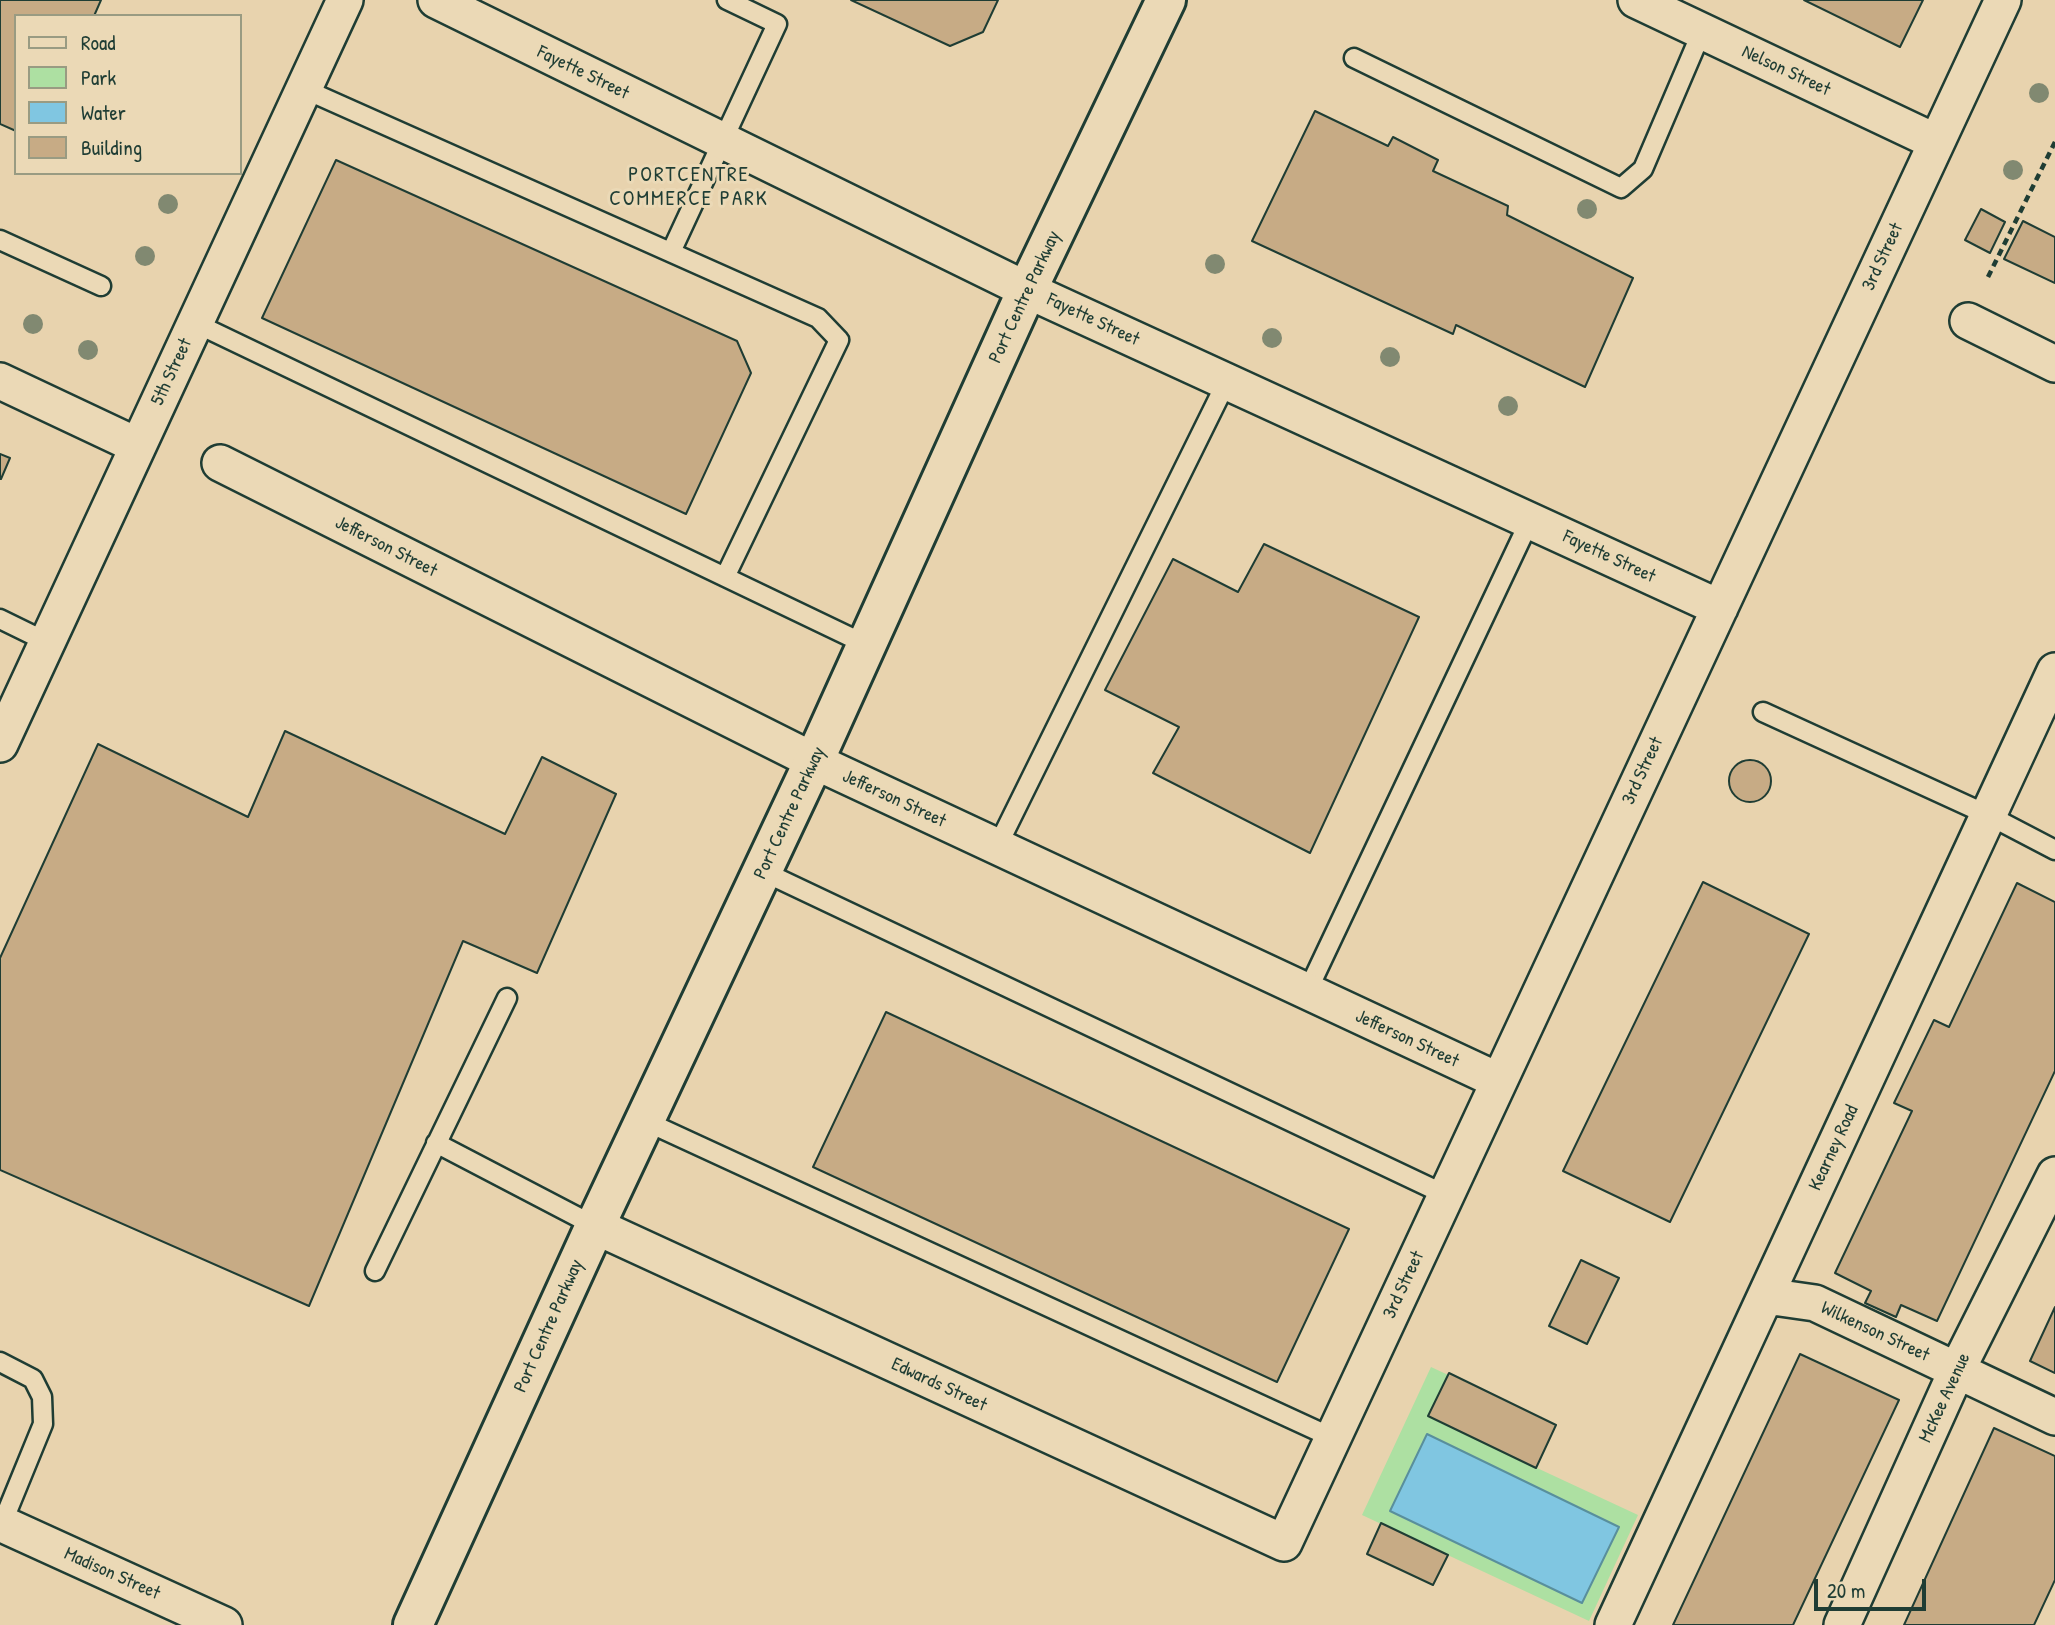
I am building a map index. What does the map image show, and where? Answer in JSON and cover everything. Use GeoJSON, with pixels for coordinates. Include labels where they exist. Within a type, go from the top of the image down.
{"type":"FeatureCollection","features":[{"type":"Feature","properties":{"kind":"main road","name":"Port Centre Parkway"},"geometry":{"type":"LineString","coordinates":[[413,1625],[595,1226],[814,761],[1027,290],[1166,0]]}},
{"type":"Feature","properties":{"kind":"street","name":"5th Street"},"geometry":{"type":"LineString","coordinates":[[0,744],[345,0]]}},
{"type":"Feature","properties":{"kind":"street","name":"Fayette Street"},"geometry":{"type":"LineString","coordinates":[[436,0],[1027,290],[1720,608]]}},
{"type":"Feature","properties":{"kind":"street","name":"Nelson Street"},"geometry":{"type":"LineString","coordinates":[[1636,0],[1936,142]]}},
{"type":"Feature","properties":{"kind":"street","name":"3rd Street"},"geometry":{"type":"LineString","coordinates":[[1284,1543],[2003,0]]}},
{"type":"Feature","properties":{"kind":"street"},"geometry":{"type":"LineString","coordinates":[[1968,321],[2055,364]]}},
{"type":"Feature","properties":{"kind":"street"},"geometry":{"type":"LineString","coordinates":[[0,382],[138,446]]}},
{"type":"Feature","properties":{"kind":"street","name":"Jefferson Street"},"geometry":{"type":"LineString","coordinates":[[220,463],[814,761],[1499,1082]]}},
{"type":"Feature","properties":{"kind":"street","name":"Kearney Road"},"geometry":{"type":"LineString","coordinates":[[1613,1625],[2055,671]]}},
{"type":"Feature","properties":{"kind":"street","name":"McKee Avenue"},"geometry":{"type":"LineString","coordinates":[[1842,1625],[1957,1370],[2055,1175]]}},
{"type":"Feature","properties":{"kind":"street","name":"Edwards Street"},"geometry":{"type":"LineString","coordinates":[[595,1226],[1284,1543]]}},
{"type":"Feature","properties":{"kind":"street","name":"Wilkenson Street"},"geometry":{"type":"LineString","coordinates":[[1766,1296],[1815,1303],[2055,1418]]}},
{"type":"Feature","properties":{"kind":"street","name":"Madison Street"},"geometry":{"type":"LineString","coordinates":[[1,1524],[224,1625]]}},
{"type":"Feature","properties":{"kind":"lane"},"geometry":{"type":"LineString","coordinates":[[671,252],[777,24],[727,0]]}},
{"type":"Feature","properties":{"kind":"lane"},"geometry":{"type":"LineString","coordinates":[[1354,58],[1621,188],[1643,169],[1702,31]]}},
{"type":"Feature","properties":{"kind":"lane"},"geometry":{"type":"LineString","coordinates":[[304,89],[818,318],[839,340],[725,577]]}},
{"type":"Feature","properties":{"kind":"lane"},"geometry":{"type":"LineString","coordinates":[[0,240],[101,286]]}},
{"type":"Feature","properties":{"kind":"lane"},"geometry":{"type":"LineString","coordinates":[[195,323],[867,645]]}},
{"type":"Feature","properties":{"kind":"lane"},"geometry":{"type":"LineString","coordinates":[[997,847],[1227,381]]}},
{"type":"Feature","properties":{"kind":"lane"},"geometry":{"type":"LineString","coordinates":[[1307,992],[1530,520]]}},
{"type":"Feature","properties":{"kind":"lane"},"geometry":{"type":"LineString","coordinates":[[0,619],[47,642]]}},
{"type":"Feature","properties":{"kind":"lane"},"geometry":{"type":"LineString","coordinates":[[1763,712],[1988,815],[2055,850]]}},
{"type":"Feature","properties":{"kind":"lane"},"geometry":{"type":"LineString","coordinates":[[762,871],[1446,1195]]}},
{"type":"Feature","properties":{"kind":"lane"},"geometry":{"type":"LineString","coordinates":[[375,1271],[507,998]]}},
{"type":"Feature","properties":{"kind":"lane"},"geometry":{"type":"LineString","coordinates":[[645,1121],[1333,1438]]}},
{"type":"Feature","properties":{"kind":"lane"},"geometry":{"type":"LineString","coordinates":[[436,1143],[595,1226]]}},
{"type":"Feature","properties":{"kind":"lane"},"geometry":{"type":"LineString","coordinates":[[0,1362],[33,1379],[41,1396],[43,1424],[1,1524]]}},
{"type":"Feature","properties":{"kind":"path"},"geometry":{"type":"LineString","coordinates":[[1988,277],[2055,142]]}},
{"type":"Feature","properties":{"kind":"green space"},"geometry":{"type":"Polygon","coordinates":[[[1431,1367],[1556,1425],[1537,1468],[1638,1515],[1589,1621],[1362,1515],[1431,1367]]]}},
{"type":"Feature","properties":{"kind":"water"},"geometry":{"type":"Polygon","coordinates":[[[1427,1434],[1619,1527],[1582,1603],[1390,1511],[1427,1434]]]}},
{"type":"Feature","properties":{"kind":"building"},"geometry":{"type":"Polygon","coordinates":[[[0,0],[101,0],[95,14],[14,14],[14,130],[0,124],[0,0]]]}},
{"type":"Feature","properties":{"kind":"building"},"geometry":{"type":"Polygon","coordinates":[[[851,0],[998,0],[983,32],[950,46],[851,0]]]}},
{"type":"Feature","properties":{"kind":"building"},"geometry":{"type":"Polygon","coordinates":[[[1804,0],[1923,0],[1900,47],[1804,0]]]}},
{"type":"Feature","properties":{"kind":"building"},"geometry":{"type":"Polygon","coordinates":[[[1315,111],[1388,146],[1393,137],[1438,160],[1433,171],[1508,206],[1507,215],[1633,278],[1585,387],[1456,325],[1453,334],[1252,241],[1315,111]]]}},
{"type":"Feature","properties":{"kind":"building"},"geometry":{"type":"Polygon","coordinates":[[[336,160],[737,341],[751,373],[686,514],[262,318],[336,160]]]}},
{"type":"Feature","properties":{"kind":"building"},"geometry":{"type":"Polygon","coordinates":[[[1981,209],[2005,222],[1990,253],[1965,240],[1981,209]]]}},
{"type":"Feature","properties":{"kind":"building"},"geometry":{"type":"Polygon","coordinates":[[[2023,221],[2055,237],[2055,283],[2004,259],[2023,221]]]}},
{"type":"Feature","properties":{"kind":"building"},"geometry":{"type":"Polygon","coordinates":[[[0,454],[10,458],[1,479],[0,479],[0,454]]]}},
{"type":"Feature","properties":{"kind":"building"},"geometry":{"type":"Polygon","coordinates":[[[1264,544],[1419,617],[1310,853],[1153,773],[1179,727],[1105,690],[1173,559],[1238,592],[1264,544]]]}},
{"type":"Feature","properties":{"kind":"building"},"geometry":{"type":"Polygon","coordinates":[[[285,731],[505,834],[542,757],[616,794],[537,973],[463,941],[309,1306],[0,1170],[0,958],[98,744],[248,817],[285,731]]]}},
{"type":"Feature","properties":{"kind":"building"},"geometry":{"type":"Polygon","coordinates":[[[1750,760],[1764,767],[1771,781],[1764,795],[1750,802],[1736,795],[1729,781],[1736,767],[1750,760]]]}},
{"type":"Feature","properties":{"kind":"building"},"geometry":{"type":"Polygon","coordinates":[[[1703,882],[1809,934],[1670,1222],[1563,1171],[1703,882]]]}},
{"type":"Feature","properties":{"kind":"building"},"geometry":{"type":"Polygon","coordinates":[[[2017,883],[2055,902],[2055,1071],[1937,1321],[1901,1305],[1896,1317],[1865,1303],[1871,1291],[1835,1273],[1912,1111],[1894,1103],[1934,1020],[1949,1027],[2017,883]]]}},
{"type":"Feature","properties":{"kind":"building"},"geometry":{"type":"Polygon","coordinates":[[[886,1012],[1349,1229],[1277,1382],[813,1167],[886,1012]]]}},
{"type":"Feature","properties":{"kind":"building"},"geometry":{"type":"Polygon","coordinates":[[[1581,1260],[1619,1278],[1587,1344],[1549,1326],[1581,1260]]]}},
{"type":"Feature","properties":{"kind":"building"},"geometry":{"type":"Polygon","coordinates":[[[2055,1307],[2055,1373],[2030,1361],[2055,1307]]]}},
{"type":"Feature","properties":{"kind":"building"},"geometry":{"type":"Polygon","coordinates":[[[1800,1354],[1899,1400],[1793,1625],[1673,1625],[1800,1354]]]}},
{"type":"Feature","properties":{"kind":"building"},"geometry":{"type":"Polygon","coordinates":[[[1449,1373],[1556,1425],[1536,1468],[1428,1416],[1449,1373]]]}},
{"type":"Feature","properties":{"kind":"building"},"geometry":{"type":"Polygon","coordinates":[[[1994,1428],[2055,1456],[2055,1580],[2034,1625],[1904,1625],[1994,1428]]]}},
{"type":"Feature","properties":{"kind":"building"},"geometry":{"type":"Polygon","coordinates":[[[1381,1523],[1448,1555],[1433,1585],[1367,1554],[1381,1523]]]}},
{"type":"Feature","properties":{"kind":"district","name":"PORTCENTRE COMMERCE PARK"},"geometry":{"type":"Point","coordinates":[689,187]}}]}
